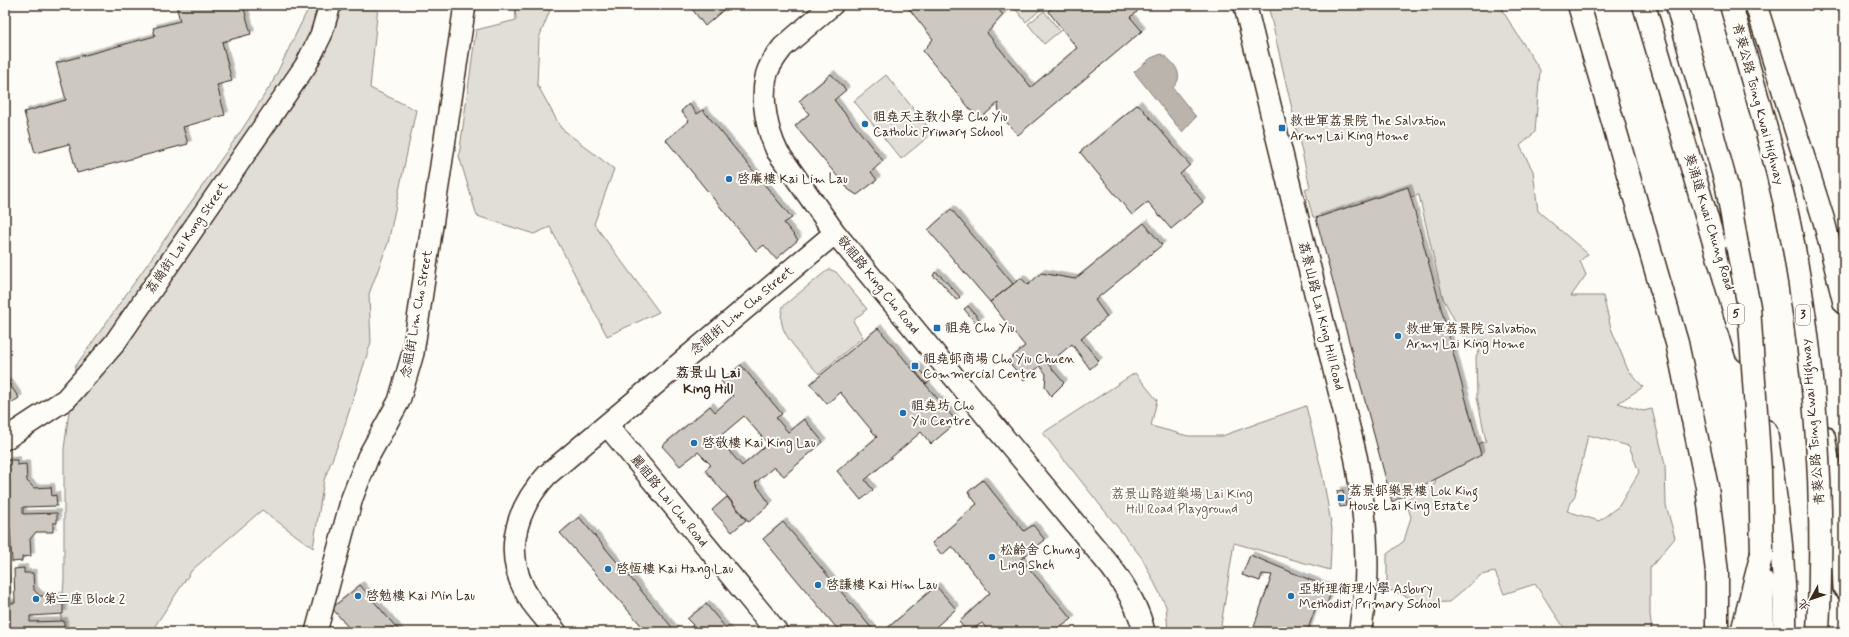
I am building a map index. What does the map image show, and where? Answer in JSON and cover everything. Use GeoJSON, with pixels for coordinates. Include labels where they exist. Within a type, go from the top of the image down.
{"type":"FeatureCollection","features":[{"type":"Feature","properties":{"kind":"main road","name":"荔景山路 Lai King Hill Road"},"geometry":{"type":"LineString","coordinates":[[1245,5],[1356,458],[1364,506],[1366,545],[1366,584],[1360,632]]}},
{"type":"Feature","properties":{"kind":"main road"},"geometry":{"type":"LineString","coordinates":[[1579,5],[1677,343],[1707,487],[1717,572],[1717,632]]}},
{"type":"Feature","properties":{"kind":"main road","name":"葵涌道 Kwai Chung Road"},"geometry":{"type":"LineString","coordinates":[[1644,5],[1739,324],[1764,421],[1778,510],[1785,593],[1785,632]]}},
{"type":"Feature","properties":{"kind":"main road"},"geometry":{"type":"LineString","coordinates":[[1677,5],[1727,187],[1749,308],[1760,471],[1763,632]]}},
{"type":"Feature","properties":{"kind":"main road","name":"青葵公路 Tsing Kwai Highway"},"geometry":{"type":"LineString","coordinates":[[1731,5],[1786,211],[1803,310],[1812,392],[1821,530],[1818,632]]}},
{"type":"Feature","properties":{"kind":"main road"},"geometry":{"type":"LineString","coordinates":[[1742,632],[1762,553]]}},
{"type":"Feature","properties":{"kind":"street","name":"荔崗街 Lai Kong Street"},"geometry":{"type":"LineString","coordinates":[[5,439],[66,399],[114,344],[306,65],[321,35],[330,5]]}},
{"type":"Feature","properties":{"kind":"street","name":"念祖街 Lim Cho Street"},"geometry":{"type":"LineString","coordinates":[[316,632],[352,498],[368,457],[399,401],[413,353],[466,5]]}},
{"type":"Feature","properties":{"kind":"street","name":"敬祖路 King Cho Road"},"geometry":{"type":"LineString","coordinates":[[832,5],[791,40],[776,56],[766,77],[765,95],[770,137],[777,151],[835,233],[1111,567],[1125,586],[1141,618],[1144,632]]}},
{"type":"Feature","properties":{"kind":"street"},"geometry":{"type":"LineString","coordinates":[[1720,5],[1788,231],[1834,490],[1844,572],[1844,588]]}},
{"type":"Feature","properties":{"kind":"street"},"geometry":{"type":"LineString","coordinates":[[1756,5],[1824,221],[1844,303]]}},
{"type":"Feature","properties":{"kind":"street","name":"念祖街 Lim Cho Street"},"geometry":{"type":"LineString","coordinates":[[556,632],[531,601],[519,576],[514,550],[517,523],[536,487],[547,475],[835,233]]}},
{"type":"Feature","properties":{"kind":"street","name":"麗祖路 Lai Cho Road"},"geometry":{"type":"LineString","coordinates":[[607,425],[777,632]]}},
{"type":"Feature","properties":{"kind":"green space"},"geometry":{"type":"Polygon","coordinates":[[[310,5],[378,5],[370,88],[416,110],[388,243],[369,294],[371,342],[341,437],[324,480],[313,548],[262,510],[192,570],[151,632],[60,632],[64,580],[64,449],[75,367],[243,128],[272,83],[310,5]]]}},
{"type":"Feature","properties":{"kind":"green space"},"geometry":{"type":"Polygon","coordinates":[[[515,5],[552,5],[539,38],[537,84],[561,128],[614,169],[594,224],[659,312],[607,336],[550,227],[534,234],[477,216],[459,156],[476,30],[516,20],[515,5]]]}},
{"type":"Feature","properties":{"kind":"green space"},"geometry":{"type":"Polygon","coordinates":[[[1012,5],[1046,5],[1026,22],[1012,5]]]}},
{"type":"Feature","properties":{"kind":"green space"},"geometry":{"type":"Polygon","coordinates":[[[1268,5],[1282,5],[1284,10],[1362,5],[1503,5],[1502,10],[1540,70],[1535,132],[1520,146],[1533,171],[1538,211],[1588,254],[1580,261],[1586,275],[1571,296],[1603,296],[1611,328],[1628,370],[1643,387],[1618,403],[1643,411],[1652,409],[1665,464],[1666,505],[1675,538],[1650,568],[1650,615],[1652,632],[1567,632],[1535,584],[1504,594],[1495,572],[1481,575],[1449,602],[1424,603],[1387,589],[1387,554],[1404,541],[1411,517],[1405,500],[1435,484],[1438,457],[1486,441],[1477,397],[1476,357],[1485,340],[1466,342],[1443,298],[1419,195],[1327,218],[1313,217],[1305,189],[1310,187],[1268,5]],[[1588,435],[1575,495],[1567,511],[1599,521],[1619,506],[1639,472],[1629,446],[1588,435]]]}},
{"type":"Feature","properties":{"kind":"green space"},"geometry":{"type":"Polygon","coordinates":[[[1044,11],[1060,31],[1044,44],[1028,24],[1044,11]]]}},
{"type":"Feature","properties":{"kind":"green space"},"geometry":{"type":"Polygon","coordinates":[[[886,75],[933,133],[901,159],[854,101],[886,75]]]}},
{"type":"Feature","properties":{"kind":"green space"},"geometry":{"type":"Polygon","coordinates":[[[829,269],[836,272],[867,309],[853,321],[863,337],[819,374],[792,344],[784,330],[781,315],[783,306],[829,269]]]}},
{"type":"Feature","properties":{"kind":"green space","name":"荔景山路遊樂場 Lai King Hill Road Playground"},"geometry":{"type":"Polygon","coordinates":[[[1135,373],[1157,400],[1151,426],[1188,436],[1222,436],[1306,406],[1323,477],[1332,529],[1330,570],[1234,543],[1220,632],[1168,632],[1166,606],[1142,558],[1043,433],[1135,373]]]}},
{"type":"Feature","properties":{"kind":"shaded area"},"geometry":{"type":"Polygon","coordinates":[[[1161,54],[1174,64],[1178,72],[1178,80],[1173,88],[1196,117],[1182,132],[1134,72],[1151,58],[1161,54]]]}},
{"type":"Feature","properties":{"kind":"building"},"geometry":{"type":"Polygon","coordinates":[[[176,5],[243,5],[251,34],[222,42],[232,81],[217,85],[225,115],[183,127],[188,144],[77,173],[69,144],[35,153],[24,112],[66,100],[56,63],[155,36],[153,28],[180,21],[176,5]]]}},
{"type":"Feature","properties":{"kind":"building"},"geometry":{"type":"Polygon","coordinates":[[[689,5],[729,5],[705,26],[689,5]]]}},
{"type":"Feature","properties":{"kind":"building"},"geometry":{"type":"Polygon","coordinates":[[[906,5],[991,5],[998,9],[1003,15],[987,33],[1031,87],[1077,48],[1048,11],[1055,5],[1138,5],[1137,12],[1130,17],[1142,31],[1018,135],[999,114],[998,103],[979,120],[923,51],[933,39],[906,5]]]}},
{"type":"Feature","properties":{"kind":"building"},"geometry":{"type":"Polygon","coordinates":[[[831,74],[846,90],[834,100],[883,161],[871,172],[877,180],[857,195],[849,190],[795,126],[809,114],[799,101],[831,74]]]}},
{"type":"Feature","properties":{"kind":"building","name":"啓廉樓 Kai Lim Lau"},"geometry":{"type":"Polygon","coordinates":[[[689,104],[697,114],[703,110],[792,218],[784,223],[798,240],[776,259],[764,245],[756,251],[666,140],[689,121],[681,111],[689,104]]]}},
{"type":"Feature","properties":{"kind":"building"},"geometry":{"type":"Polygon","coordinates":[[[1138,104],[1190,165],[1180,174],[1203,202],[1171,229],[1148,202],[1132,215],[1080,152],[1138,104]]]}},
{"type":"Feature","properties":{"kind":"building","name":"救世軍荔景院 Salvation Army Lai King Home"},"geometry":{"type":"Polygon","coordinates":[[[1408,187],[1481,455],[1392,502],[1316,218],[1408,187]]]}},
{"type":"Feature","properties":{"kind":"building"},"geometry":{"type":"Polygon","coordinates":[[[951,209],[1013,284],[990,302],[928,230],[951,209]]]}},
{"type":"Feature","properties":{"kind":"building"},"geometry":{"type":"Polygon","coordinates":[[[1144,223],[1162,245],[1095,300],[1107,317],[1081,339],[1099,361],[1090,369],[1072,344],[1048,364],[1064,383],[1051,396],[1045,387],[1046,374],[1040,366],[1024,380],[1008,361],[1025,346],[990,302],[1021,278],[1028,285],[1041,273],[1075,279],[1144,223]]]}},
{"type":"Feature","properties":{"kind":"building"},"geometry":{"type":"Polygon","coordinates":[[[935,272],[942,277],[960,297],[956,300],[939,280],[933,276],[935,272]]]}},
{"type":"Feature","properties":{"kind":"building"},"geometry":{"type":"Polygon","coordinates":[[[968,306],[980,320],[976,323],[964,309],[968,306]]]}},
{"type":"Feature","properties":{"kind":"building","name":"祖堯坊 Cho Yiu Centre"},"geometry":{"type":"Polygon","coordinates":[[[878,328],[957,422],[931,444],[921,432],[865,480],[873,490],[861,500],[837,471],[877,437],[840,392],[827,404],[810,384],[878,328]]]}},
{"type":"Feature","properties":{"kind":"building","name":"啓敬樓 Kai King Lau"},"geometry":{"type":"Polygon","coordinates":[[[741,365],[782,414],[776,418],[788,432],[804,419],[823,442],[784,476],[774,467],[755,483],[770,504],[749,522],[705,470],[711,465],[698,452],[680,466],[662,446],[710,406],[715,412],[733,396],[721,381],[741,365]],[[744,416],[718,438],[742,466],[768,444],[744,416]]]}},
{"type":"Feature","properties":{"kind":"building"},"geometry":{"type":"Polygon","coordinates":[[[916,365],[930,381],[926,384],[913,368],[916,365]]]}},
{"type":"Feature","properties":{"kind":"building"},"geometry":{"type":"Polygon","coordinates":[[[8,382],[19,398],[5,407],[5,384],[8,382]]]}},
{"type":"Feature","properties":{"kind":"building"},"geometry":{"type":"Polygon","coordinates":[[[7,460],[17,460],[17,465],[26,464],[27,481],[34,488],[51,487],[52,496],[56,495],[57,506],[23,507],[23,514],[57,513],[57,523],[53,523],[53,532],[36,532],[30,539],[31,556],[22,557],[22,561],[12,562],[10,528],[5,528],[5,494],[9,494],[7,460]]]}},
{"type":"Feature","properties":{"kind":"building","name":"松齡舍 Chung Ling Sheh"},"geometry":{"type":"Polygon","coordinates":[[[983,480],[1024,531],[1033,525],[1045,540],[1021,559],[1072,619],[1054,632],[989,632],[982,623],[968,632],[959,622],[990,593],[952,546],[942,555],[932,543],[977,504],[968,492],[983,480]]]}},
{"type":"Feature","properties":{"kind":"building"},"geometry":{"type":"Polygon","coordinates":[[[1343,490],[1346,506],[1340,507],[1337,491],[1343,490]]]}},
{"type":"Feature","properties":{"kind":"building"},"geometry":{"type":"Polygon","coordinates":[[[727,497],[746,520],[732,532],[712,510],[727,497]]]}},
{"type":"Feature","properties":{"kind":"building","name":"啓恆樓 Kai Hang Lau"},"geometry":{"type":"Polygon","coordinates":[[[579,517],[676,632],[647,632],[560,533],[579,517]]]}},
{"type":"Feature","properties":{"kind":"building","name":"啓謙樓 Kai Him Lau"},"geometry":{"type":"Polygon","coordinates":[[[783,522],[873,630],[871,632],[840,632],[763,539],[783,522]]]}},
{"type":"Feature","properties":{"kind":"building"},"geometry":{"type":"Polygon","coordinates":[[[1250,555],[1332,589],[1327,604],[1318,601],[1307,632],[1252,632],[1272,575],[1262,574],[1260,581],[1242,575],[1250,555]]]}},
{"type":"Feature","properties":{"kind":"building","name":"第二座 Block 2"},"geometry":{"type":"Polygon","coordinates":[[[24,568],[24,573],[33,573],[34,590],[40,596],[58,595],[58,604],[63,604],[63,614],[30,616],[30,622],[64,621],[64,631],[5,632],[5,569],[8,603],[15,603],[14,569],[24,568]]]}},
{"type":"Feature","properties":{"kind":"building","name":"啓勉樓 Kai Min Lau"},"geometry":{"type":"Polygon","coordinates":[[[360,585],[400,632],[352,632],[332,608],[360,585]]]}},
{"type":"Feature","properties":{"kind":"building","name":"啓謙樓 Kai Him Lau"},"geometry":{"type":"Polygon","coordinates":[[[936,586],[956,609],[930,632],[883,632],[936,586]]]}},
{"type":"Feature","properties":{"kind":"building","name":"啓恆樓 Kai Hang Lau"},"geometry":{"type":"Polygon","coordinates":[[[706,604],[729,632],[686,632],[693,625],[687,619],[706,604]]]}},
{"type":"Feature","properties":{"kind":"place","name":"祖堯天主教小學 Cho Yiu Catholic Primary School"},"geometry":{"type":"Point","coordinates":[865,124]}},
{"type":"Feature","properties":{"kind":"place","name":"救世軍荔景院 The Salvation Army Lai King Home"},"geometry":{"type":"Point","coordinates":[1282,128]}},
{"type":"Feature","properties":{"kind":"place","name":"啓廉樓 Kai Lim Lau"},"geometry":{"type":"Point","coordinates":[729,179]}},
{"type":"Feature","properties":{"kind":"place","name":"祖堯 Cho Yiu"},"geometry":{"type":"Point","coordinates":[937,328]}},
{"type":"Feature","properties":{"kind":"place","name":"救世軍荔景院 Salvation Army Lai King Home"},"geometry":{"type":"Point","coordinates":[1398,336]}},
{"type":"Feature","properties":{"kind":"place","name":"祖堯邨商場 Cho Yiu Chuen Commercial Centre"},"geometry":{"type":"Point","coordinates":[915,366]}},
{"type":"Feature","properties":{"kind":"place","name":"祖堯坊 Cho Yiu Centre"},"geometry":{"type":"Point","coordinates":[903,413]}},
{"type":"Feature","properties":{"kind":"place","name":"啓敬樓 Kai King Lau"},"geometry":{"type":"Point","coordinates":[694,443]}},
{"type":"Feature","properties":{"kind":"place","name":"荔景邨樂景樓 Lok King House Lai King Estate"},"geometry":{"type":"Point","coordinates":[1341,498]}},
{"type":"Feature","properties":{"kind":"place","name":"松齡舍 Chung Ling Sheh"},"geometry":{"type":"Point","coordinates":[992,557]}},
{"type":"Feature","properties":{"kind":"place","name":"啓恆樓 Kai Hang Lau"},"geometry":{"type":"Point","coordinates":[608,569]}},
{"type":"Feature","properties":{"kind":"place","name":"啓謙樓 Kai Him Lau"},"geometry":{"type":"Point","coordinates":[818,585]}},
{"type":"Feature","properties":{"kind":"place","name":"啓勉樓 Kai Min Lau"},"geometry":{"type":"Point","coordinates":[358,596]}},
{"type":"Feature","properties":{"kind":"place","name":"亞斯理衛理小學 Asbury Methodist Primary School"},"geometry":{"type":"Point","coordinates":[1291,596]}},
{"type":"Feature","properties":{"kind":"place","name":"第二座 Block 2"},"geometry":{"type":"Point","coordinates":[36,599]}},
{"type":"Feature","properties":{"kind":"district","name":"荔景山 Lai King Hill"},"geometry":{"type":"Point","coordinates":[708,382]}}]}
